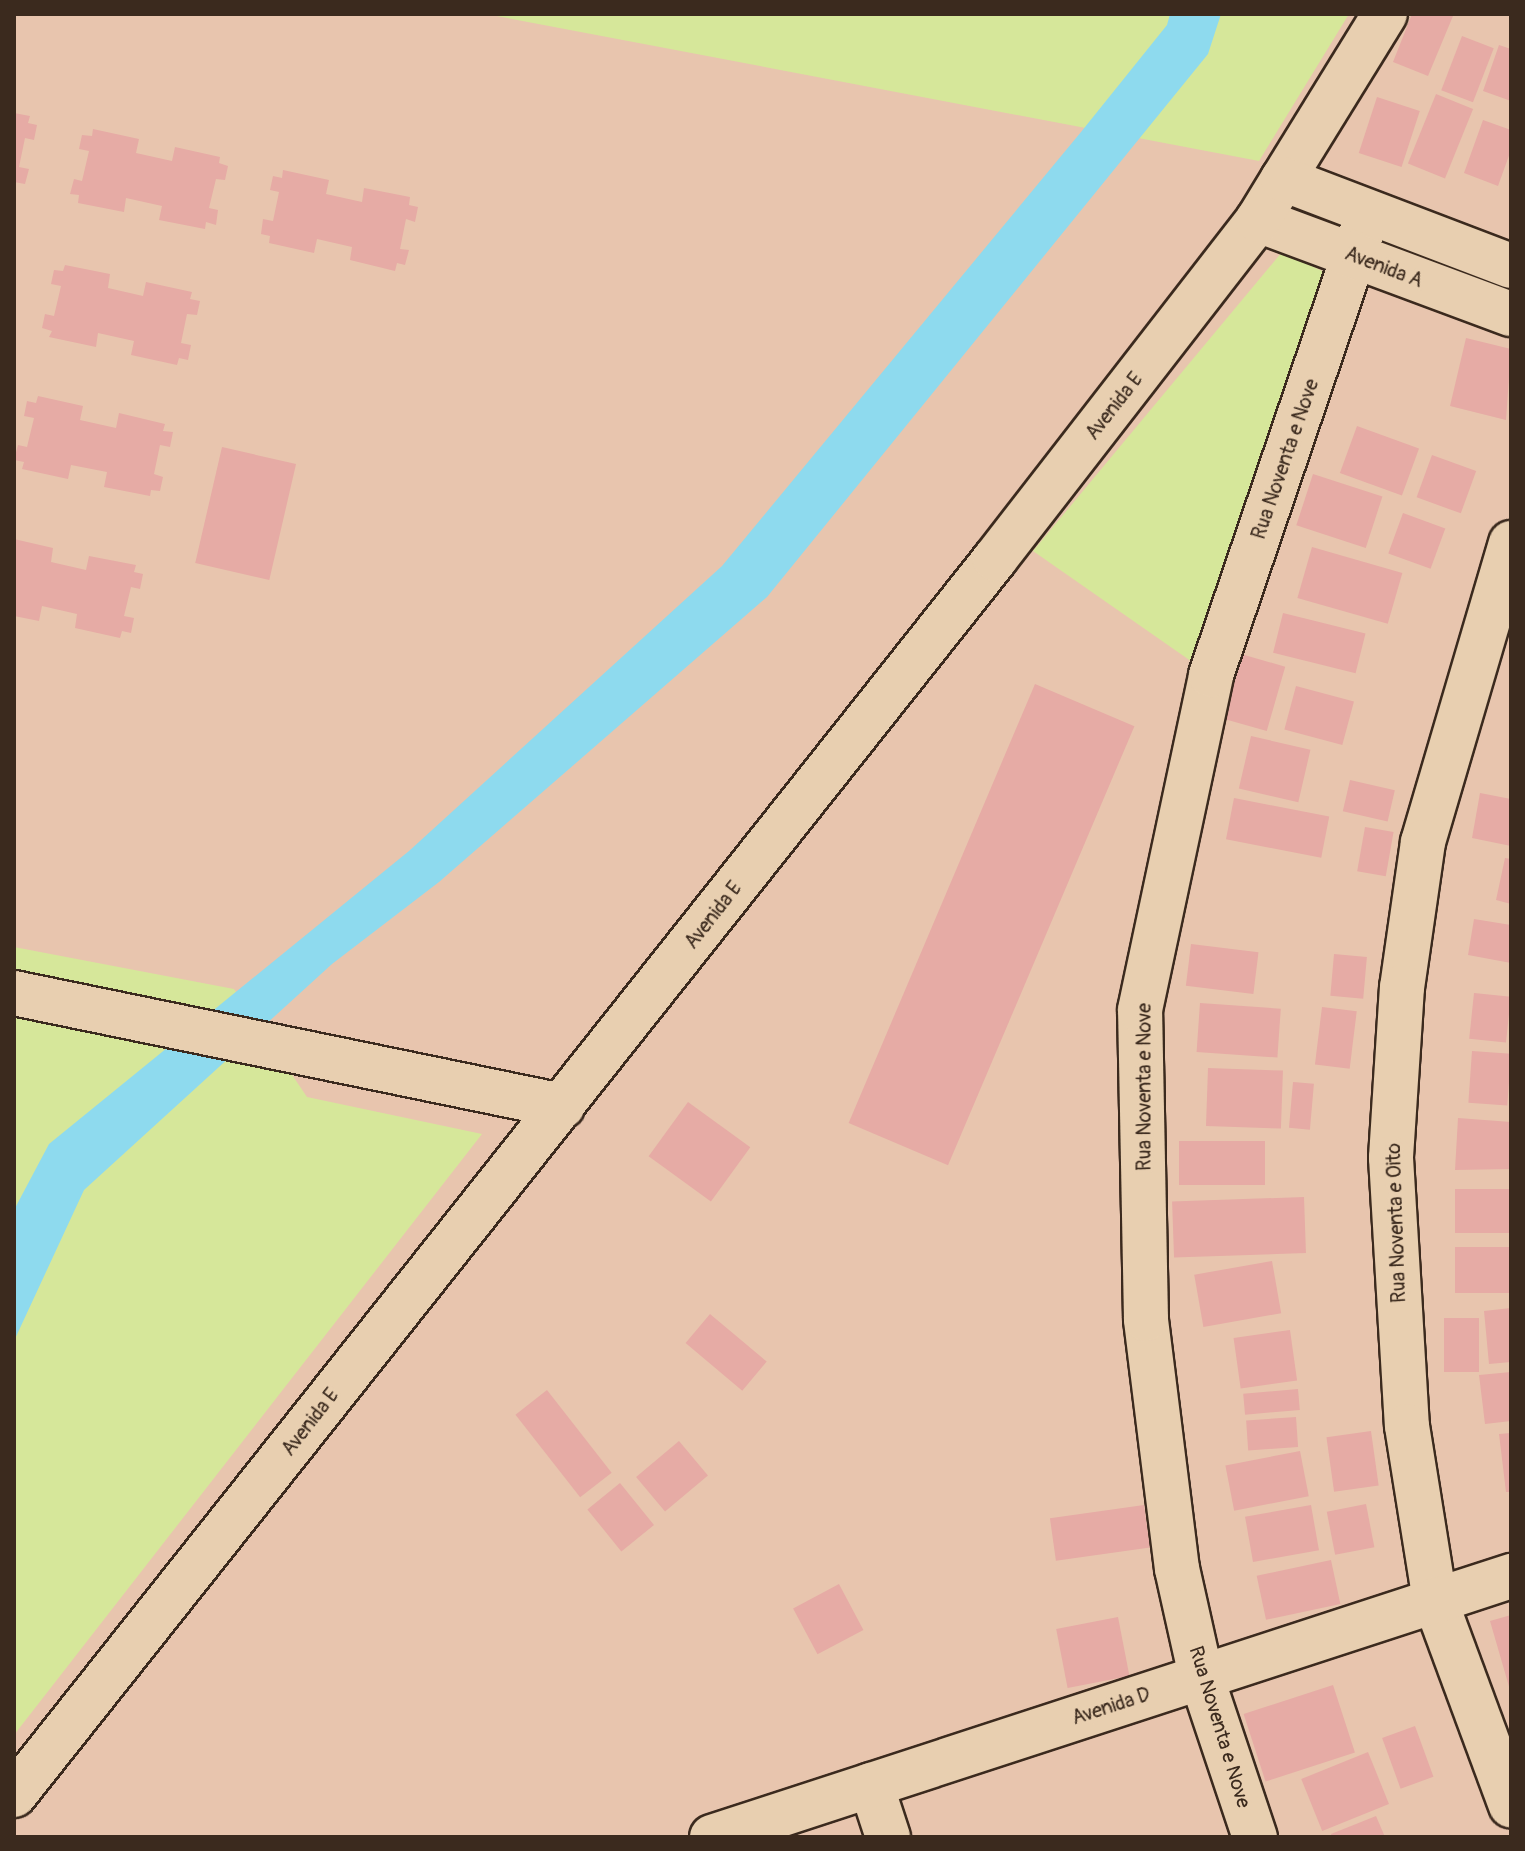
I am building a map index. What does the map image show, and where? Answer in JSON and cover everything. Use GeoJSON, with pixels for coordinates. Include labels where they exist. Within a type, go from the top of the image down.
{"type":"FeatureCollection","features":[{"type":"Feature","properties":{"kind":"street","name":"Avenida E"},"geometry":{"type":"LineString","coordinates":[[14,1795],[562,1106],[1258,220],[1385,14]]}},
{"type":"Feature","properties":{"kind":"street"},"geometry":{"type":"LineString","coordinates":[[1283,179],[1511,266]]}},
{"type":"Feature","properties":{"kind":"street","name":"Rua Noventa e Nove"},"geometry":{"type":"LineString","coordinates":[[1255,1837],[1201,1676],[1177,1569],[1146,1319],[1140,1010],[1211,675],[1368,213]]}},
{"type":"Feature","properties":{"kind":"street","name":"Avenida A"},"geometry":{"type":"LineString","coordinates":[[1258,220],[1511,314]]}},
{"type":"Feature","properties":{"kind":"street","name":"Rua Noventa e Oito"},"geometry":{"type":"LineString","coordinates":[[1511,543],[1423,842],[1402,987],[1391,1174],[1407,1426],[1435,1600],[1511,1805]]}},
{"type":"Feature","properties":{"kind":"street"},"geometry":{"type":"LineString","coordinates":[[14,993],[562,1106]]}},
{"type":"Feature","properties":{"kind":"street","name":"Avenida D"},"geometry":{"type":"LineString","coordinates":[[712,1837],[1511,1576]]}},
{"type":"Feature","properties":{"kind":"street"},"geometry":{"type":"LineString","coordinates":[[871,1785],[888,1837]]}},
{"type":"Feature","properties":{"kind":"green space"},"geometry":{"type":"Polygon","coordinates":[[[486,14],[1349,14],[1259,161],[486,14]]]}},
{"type":"Feature","properties":{"kind":"green space"},"geometry":{"type":"Polygon","coordinates":[[[1282,252],[1335,277],[1208,673],[1033,551],[1282,252]]]}},
{"type":"Feature","properties":{"kind":"green space"},"geometry":{"type":"Polygon","coordinates":[[[14,947],[234,989],[307,1097],[482,1134],[14,1735],[14,947]]]}},
{"type":"Feature","properties":{"kind":"water"},"geometry":{"type":"Polygon","coordinates":[[[1170,14],[1221,14],[1208,54],[767,597],[439,882],[332,964],[84,1190],[14,1341],[14,1210],[49,1144],[409,851],[722,566],[1081,132],[1167,25],[1170,14]]]}},
{"type":"Feature","properties":{"kind":"building"},"geometry":{"type":"Polygon","coordinates":[[[1412,14],[1453,16],[1428,76],[1393,62],[1412,14]]]}},
{"type":"Feature","properties":{"kind":"building"},"geometry":{"type":"Polygon","coordinates":[[[1462,36],[1494,48],[1473,102],[1441,90],[1462,36]]]}},
{"type":"Feature","properties":{"kind":"building"},"geometry":{"type":"Polygon","coordinates":[[[1499,45],[1511,49],[1511,101],[1483,91],[1499,45]]]}},
{"type":"Feature","properties":{"kind":"building"},"geometry":{"type":"Polygon","coordinates":[[[1436,94],[1473,109],[1445,179],[1408,164],[1436,94]]]}},
{"type":"Feature","properties":{"kind":"building"},"geometry":{"type":"Polygon","coordinates":[[[1377,97],[1420,111],[1402,167],[1359,153],[1377,97]]]}},
{"type":"Feature","properties":{"kind":"building"},"geometry":{"type":"Polygon","coordinates":[[[14,113],[30,116],[28,123],[37,125],[34,140],[25,138],[19,167],[29,169],[25,184],[14,182],[14,113]]]}},
{"type":"Feature","properties":{"kind":"building"},"geometry":{"type":"Polygon","coordinates":[[[1483,120],[1511,130],[1511,150],[1498,186],[1464,173],[1483,120]]]}},
{"type":"Feature","properties":{"kind":"building"},"geometry":{"type":"Polygon","coordinates":[[[93,129],[139,139],[136,153],[172,161],[175,147],[220,157],[219,163],[228,166],[225,180],[216,179],[209,208],[218,210],[216,225],[206,222],[205,229],[159,220],[162,206],[126,198],[124,212],[78,203],[79,195],[70,194],[74,179],[82,181],[89,151],[79,149],[82,135],[92,136],[93,129]]]}},
{"type":"Feature","properties":{"kind":"building"},"geometry":{"type":"Polygon","coordinates":[[[283,170],[329,180],[326,194],[362,202],[364,188],[410,197],[409,205],[418,207],[415,222],[406,219],[400,249],[409,250],[405,265],[397,263],[395,271],[350,260],[352,247],[317,239],[314,253],[269,243],[270,236],[261,234],[263,219],[273,221],[279,192],[270,190],[273,176],[282,178],[283,170]]]}},
{"type":"Feature","properties":{"kind":"building"},"geometry":{"type":"Polygon","coordinates":[[[65,265],[110,274],[108,288],[143,296],[146,282],[192,292],[190,299],[200,301],[197,315],[187,314],[181,343],[191,345],[188,360],[179,358],[177,365],[131,355],[134,341],[98,333],[96,347],[49,337],[52,331],[42,328],[45,314],[54,316],[61,286],[51,284],[54,270],[63,271],[65,265]]]}},
{"type":"Feature","properties":{"kind":"building"},"geometry":{"type":"Polygon","coordinates":[[[1466,338],[1511,349],[1506,420],[1450,406],[1466,338]]]}},
{"type":"Feature","properties":{"kind":"building"},"geometry":{"type":"Polygon","coordinates":[[[38,396],[83,406],[80,420],[116,428],[119,413],[165,424],[163,431],[173,432],[170,447],[160,445],[154,474],[163,477],[160,491],[151,490],[150,496],[104,487],[107,472],[71,465],[68,479],[22,469],[24,462],[14,460],[18,445],[27,447],[34,418],[24,416],[27,401],[36,403],[38,396]]]}},
{"type":"Feature","properties":{"kind":"building"},"geometry":{"type":"Polygon","coordinates":[[[1357,426],[1419,449],[1402,496],[1340,473],[1357,426]]]}},
{"type":"Feature","properties":{"kind":"building"},"geometry":{"type":"Polygon","coordinates":[[[222,447],[296,464],[269,580],[195,563],[222,447]]]}},
{"type":"Feature","properties":{"kind":"building"},"geometry":{"type":"Polygon","coordinates":[[[1432,455],[1476,471],[1461,513],[1417,497],[1432,455]]]}},
{"type":"Feature","properties":{"kind":"building"},"geometry":{"type":"Polygon","coordinates":[[[1313,474],[1382,497],[1366,548],[1296,525],[1313,474]]]}},
{"type":"Feature","properties":{"kind":"building"},"geometry":{"type":"Polygon","coordinates":[[[1403,513],[1445,528],[1431,569],[1388,553],[1403,513]]]}},
{"type":"Feature","properties":{"kind":"building"},"geometry":{"type":"Polygon","coordinates":[[[14,539],[53,548],[51,562],[86,570],[89,556],[136,565],[134,572],[143,574],[140,589],[131,587],[124,616],[134,618],[131,633],[122,631],[120,638],[75,628],[77,614],[42,606],[39,621],[14,616],[14,539]]]}},
{"type":"Feature","properties":{"kind":"building"},"geometry":{"type":"Polygon","coordinates":[[[1312,547],[1402,573],[1388,624],[1297,598],[1312,547]]]}},
{"type":"Feature","properties":{"kind":"building"},"geometry":{"type":"Polygon","coordinates":[[[1283,613],[1365,634],[1356,673],[1273,653],[1283,613]]]}},
{"type":"Feature","properties":{"kind":"building"},"geometry":{"type":"Polygon","coordinates":[[[1241,654],[1285,667],[1267,731],[1223,718],[1241,654]]]}},
{"type":"Feature","properties":{"kind":"building"},"geometry":{"type":"Polygon","coordinates":[[[1035,684],[1134,726],[948,1165],[849,1123],[1035,684]]]}},
{"type":"Feature","properties":{"kind":"building"},"geometry":{"type":"Polygon","coordinates":[[[1296,686],[1354,702],[1342,745],[1284,729],[1296,686]]]}},
{"type":"Feature","properties":{"kind":"building"},"geometry":{"type":"Polygon","coordinates":[[[1251,736],[1310,750],[1298,802],[1239,789],[1251,736]]]}},
{"type":"Feature","properties":{"kind":"building"},"geometry":{"type":"Polygon","coordinates":[[[1350,780],[1395,790],[1388,822],[1343,811],[1350,780]]]}},
{"type":"Feature","properties":{"kind":"building"},"geometry":{"type":"Polygon","coordinates":[[[1480,793],[1511,799],[1511,846],[1472,838],[1480,793]]]}},
{"type":"Feature","properties":{"kind":"building"},"geometry":{"type":"Polygon","coordinates":[[[1234,798],[1329,817],[1321,858],[1226,839],[1234,798]]]}},
{"type":"Feature","properties":{"kind":"building"},"geometry":{"type":"Polygon","coordinates":[[[1365,827],[1394,832],[1386,876],[1357,871],[1365,827]]]}},
{"type":"Feature","properties":{"kind":"building"},"geometry":{"type":"Polygon","coordinates":[[[1505,858],[1511,859],[1511,904],[1496,900],[1505,858]]]}},
{"type":"Feature","properties":{"kind":"building"},"geometry":{"type":"Polygon","coordinates":[[[1474,919],[1511,925],[1511,963],[1468,955],[1474,919]]]}},
{"type":"Feature","properties":{"kind":"building"},"geometry":{"type":"Polygon","coordinates":[[[1191,944],[1258,952],[1253,994],[1186,986],[1191,944]]]}},
{"type":"Feature","properties":{"kind":"building"},"geometry":{"type":"Polygon","coordinates":[[[1334,954],[1367,957],[1363,999],[1330,996],[1334,954]]]}},
{"type":"Feature","properties":{"kind":"building"},"geometry":{"type":"Polygon","coordinates":[[[1474,993],[1511,997],[1506,1043],[1469,1039],[1474,993]]]}},
{"type":"Feature","properties":{"kind":"building"},"geometry":{"type":"Polygon","coordinates":[[[1200,1003],[1281,1009],[1277,1058],[1197,1052],[1200,1003]]]}},
{"type":"Feature","properties":{"kind":"building"},"geometry":{"type":"Polygon","coordinates":[[[1322,1007],[1357,1011],[1350,1069],[1315,1065],[1322,1007]]]}},
{"type":"Feature","properties":{"kind":"building"},"geometry":{"type":"Polygon","coordinates":[[[1472,1051],[1511,1054],[1507,1106],[1468,1103],[1472,1051]]]}},
{"type":"Feature","properties":{"kind":"building"},"geometry":{"type":"Polygon","coordinates":[[[1208,1068],[1283,1071],[1281,1129],[1206,1126],[1208,1068]]]}},
{"type":"Feature","properties":{"kind":"building"},"geometry":{"type":"Polygon","coordinates":[[[1293,1082],[1314,1084],[1310,1130],[1289,1128],[1293,1082]]]}},
{"type":"Feature","properties":{"kind":"building"},"geometry":{"type":"Polygon","coordinates":[[[688,1102],[750,1147],[711,1201],[649,1156],[688,1102]]]}},
{"type":"Feature","properties":{"kind":"building"},"geometry":{"type":"Polygon","coordinates":[[[1458,1118],[1511,1122],[1511,1169],[1455,1170],[1458,1118]]]}},
{"type":"Feature","properties":{"kind":"building"},"geometry":{"type":"Polygon","coordinates":[[[1179,1141],[1265,1141],[1265,1185],[1179,1185],[1179,1141]]]}},
{"type":"Feature","properties":{"kind":"building"},"geometry":{"type":"Polygon","coordinates":[[[1455,1189],[1511,1189],[1511,1233],[1455,1233],[1455,1189]]]}},
{"type":"Feature","properties":{"kind":"building"},"geometry":{"type":"Polygon","coordinates":[[[1304,1197],[1306,1253],[1174,1258],[1172,1202],[1304,1197]]]}},
{"type":"Feature","properties":{"kind":"building"},"geometry":{"type":"Polygon","coordinates":[[[1455,1247],[1511,1247],[1511,1293],[1455,1293],[1455,1247]]]}},
{"type":"Feature","properties":{"kind":"building"},"geometry":{"type":"Polygon","coordinates":[[[1272,1261],[1281,1313],[1203,1327],[1194,1275],[1272,1261]]]}},
{"type":"Feature","properties":{"kind":"building"},"geometry":{"type":"Polygon","coordinates":[[[1511,1308],[1511,1362],[1489,1364],[1484,1311],[1511,1308]]]}},
{"type":"Feature","properties":{"kind":"building"},"geometry":{"type":"Polygon","coordinates":[[[710,1314],[767,1362],[742,1391],[686,1343],[710,1314]]]}},
{"type":"Feature","properties":{"kind":"building"},"geometry":{"type":"Polygon","coordinates":[[[1444,1318],[1479,1318],[1479,1372],[1444,1372],[1444,1318]]]}},
{"type":"Feature","properties":{"kind":"building"},"geometry":{"type":"Polygon","coordinates":[[[1290,1330],[1297,1381],[1241,1388],[1234,1338],[1290,1330]]]}},
{"type":"Feature","properties":{"kind":"building"},"geometry":{"type":"Polygon","coordinates":[[[1511,1372],[1511,1421],[1485,1424],[1479,1375],[1511,1372]]]}},
{"type":"Feature","properties":{"kind":"building"},"geometry":{"type":"Polygon","coordinates":[[[1298,1389],[1300,1410],[1245,1415],[1243,1394],[1298,1389]]]}},
{"type":"Feature","properties":{"kind":"building"},"geometry":{"type":"Polygon","coordinates":[[[547,1390],[612,1473],[580,1497],[515,1415],[547,1390]]]}},
{"type":"Feature","properties":{"kind":"building"},"geometry":{"type":"Polygon","coordinates":[[[1296,1417],[1298,1447],[1248,1450],[1246,1420],[1296,1417]]]}},
{"type":"Feature","properties":{"kind":"building"},"geometry":{"type":"Polygon","coordinates":[[[1371,1431],[1379,1485],[1334,1492],[1326,1437],[1371,1431]]]}},
{"type":"Feature","properties":{"kind":"building"},"geometry":{"type":"Polygon","coordinates":[[[1511,1433],[1511,1492],[1506,1492],[1499,1434],[1511,1433]]]}},
{"type":"Feature","properties":{"kind":"building"},"geometry":{"type":"Polygon","coordinates":[[[679,1441],[708,1475],[665,1511],[636,1477],[679,1441]]]}},
{"type":"Feature","properties":{"kind":"building"},"geometry":{"type":"Polygon","coordinates":[[[1300,1451],[1309,1496],[1234,1511],[1225,1466],[1300,1451]]]}},
{"type":"Feature","properties":{"kind":"building"},"geometry":{"type":"Polygon","coordinates":[[[620,1483],[654,1525],[621,1551],[587,1509],[620,1483]]]}},
{"type":"Feature","properties":{"kind":"building"},"geometry":{"type":"Polygon","coordinates":[[[1366,1504],[1374,1547],[1335,1555],[1327,1512],[1366,1504]]]}},
{"type":"Feature","properties":{"kind":"building"},"geometry":{"type":"Polygon","coordinates":[[[1144,1505],[1150,1548],[1056,1561],[1050,1518],[1144,1505]]]}},
{"type":"Feature","properties":{"kind":"building"},"geometry":{"type":"Polygon","coordinates":[[[1311,1505],[1319,1550],[1253,1562],[1245,1517],[1311,1505]]]}},
{"type":"Feature","properties":{"kind":"building"},"geometry":{"type":"Polygon","coordinates":[[[1331,1560],[1340,1604],[1266,1620],[1257,1576],[1331,1560]]]}},
{"type":"Feature","properties":{"kind":"building"},"geometry":{"type":"Polygon","coordinates":[[[839,1584],[863,1630],[817,1654],[793,1608],[839,1584]]]}},
{"type":"Feature","properties":{"kind":"building"},"geometry":{"type":"Polygon","coordinates":[[[1511,1615],[1511,1690],[1510,1690],[1490,1621],[1511,1615]]]}},
{"type":"Feature","properties":{"kind":"building"},"geometry":{"type":"Polygon","coordinates":[[[1118,1617],[1129,1676],[1068,1688],[1056,1629],[1118,1617]]]}},
{"type":"Feature","properties":{"kind":"building"},"geometry":{"type":"Polygon","coordinates":[[[1333,1685],[1355,1753],[1266,1782],[1244,1714],[1333,1685]]]}},
{"type":"Feature","properties":{"kind":"building"},"geometry":{"type":"Polygon","coordinates":[[[1415,1726],[1433,1777],[1401,1789],[1382,1738],[1415,1726]]]}},
{"type":"Feature","properties":{"kind":"building"},"geometry":{"type":"Polygon","coordinates":[[[1368,1752],[1389,1804],[1322,1831],[1301,1779],[1368,1752]]]}},
{"type":"Feature","properties":{"kind":"building"},"geometry":{"type":"Polygon","coordinates":[[[1376,1816],[1385,1837],[1332,1837],[1331,1834],[1376,1816]]]}}]}
